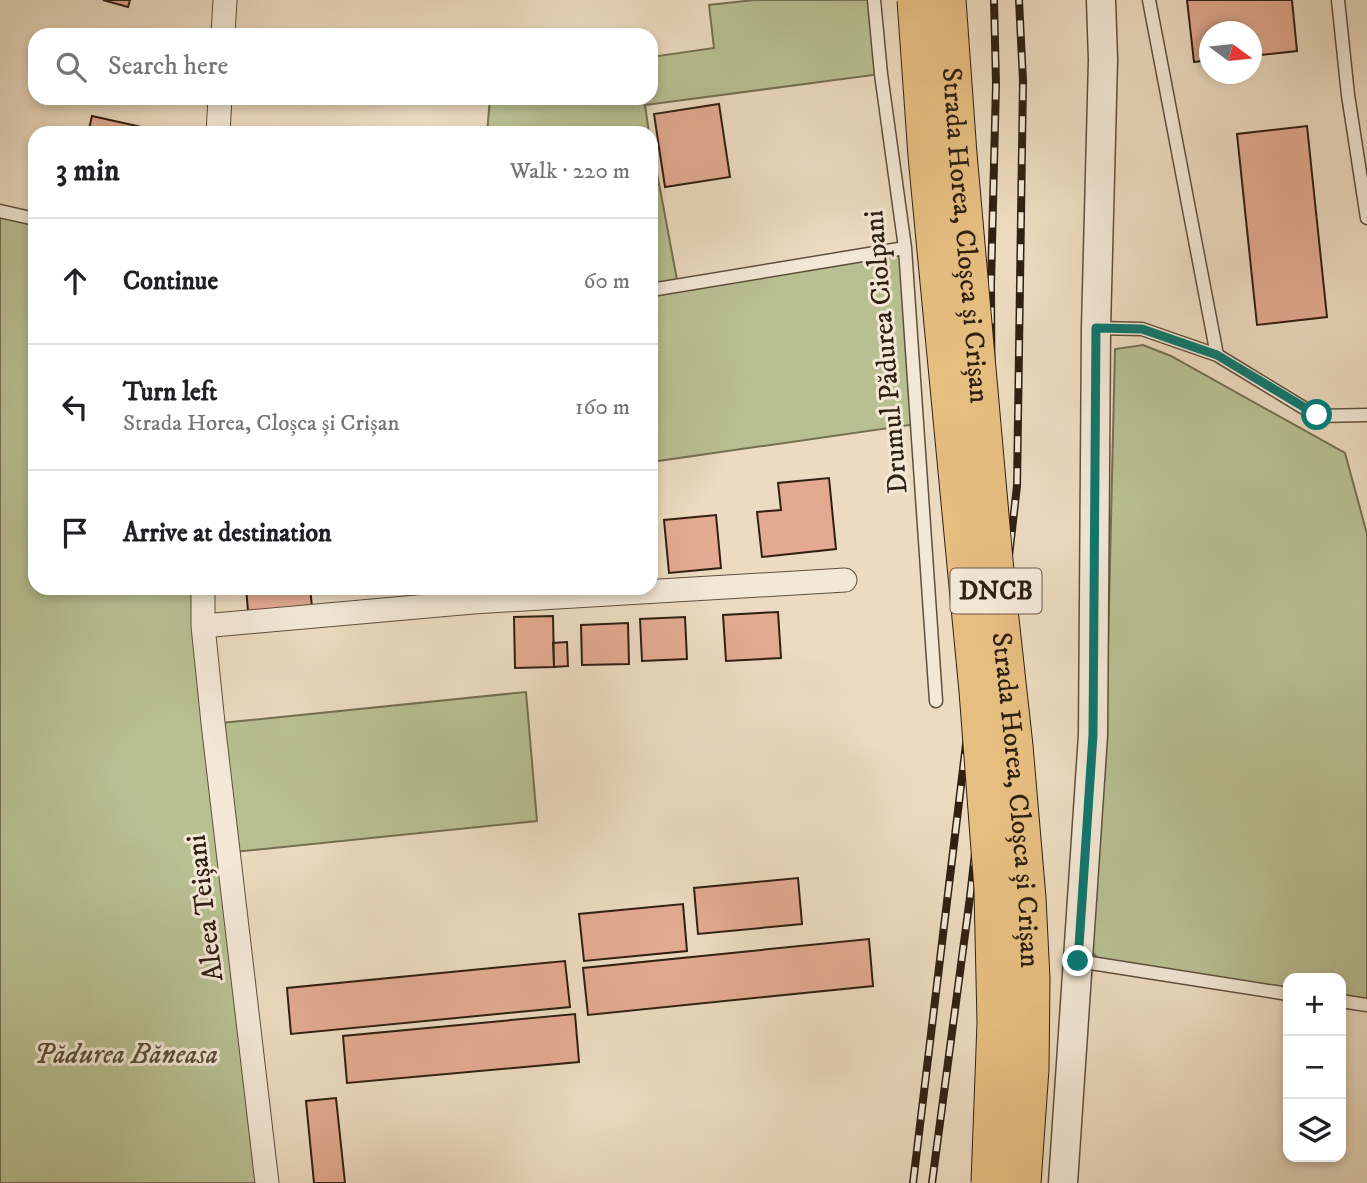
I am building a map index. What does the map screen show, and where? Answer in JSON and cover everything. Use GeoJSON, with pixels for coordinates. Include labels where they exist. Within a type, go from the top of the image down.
{"type":"FeatureCollection","features":[{"type":"Feature","properties":{"kind":"main road","name":"Strada Horea, Cloșca și Crișan"},"geometry":{"type":"LineString","coordinates":[[916,0],[927,156],[978,691],[993,889],[996,1023],[990,1183]]}},
{"type":"Feature","properties":{"kind":"main road","name":"Strada Horea, Cloșca și Crișan"},"geometry":{"type":"LineString","coordinates":[[947,0],[996,583],[1027,898],[1031,979],[1030,1069],[1022,1183]]}},
{"type":"Feature","properties":{"kind":"street"},"geometry":{"type":"LineString","coordinates":[[223,28],[225,0]]}},
{"type":"Feature","properties":{"kind":"street","name":"Strada Horea, Cloșca și Crișan"},"geometry":{"type":"LineString","coordinates":[[1063,1183],[1093,735],[1096,328],[1103,60],[1101,0]]}},
{"type":"Feature","properties":{"kind":"street"},"geometry":{"type":"LineString","coordinates":[[218,126],[220,105]]}},
{"type":"Feature","properties":{"kind":"street"},"geometry":{"type":"LineString","coordinates":[[658,591],[845,580]]}},
{"type":"Feature","properties":{"kind":"street","name":"Aleea Teișani"},"geometry":{"type":"LineString","coordinates":[[203,595],[203,626],[213,723],[267,1183]]}},
{"type":"Feature","properties":{"kind":"street"},"geometry":{"type":"LineString","coordinates":[[203,626],[473,602],[591,595]]}},
{"type":"Feature","properties":{"kind":"lane","name":"Drumul Pădurea Ciolpani"},"geometry":{"type":"LineString","coordinates":[[874,0],[881,74],[905,248],[936,701]]}},
{"type":"Feature","properties":{"kind":"lane"},"geometry":{"type":"LineString","coordinates":[[1149,0],[1217,355]]}},
{"type":"Feature","properties":{"kind":"lane"},"geometry":{"type":"LineString","coordinates":[[1338,0],[1348,94],[1367,218]]}},
{"type":"Feature","properties":{"kind":"lane"},"geometry":{"type":"LineString","coordinates":[[0,211],[28,217]]}},
{"type":"Feature","properties":{"kind":"lane"},"geometry":{"type":"LineString","coordinates":[[658,289],[905,248]]}},
{"type":"Feature","properties":{"kind":"lane"},"geometry":{"type":"LineString","coordinates":[[1096,328],[1142,329],[1217,355],[1317,415],[1367,415]]}},
{"type":"Feature","properties":{"kind":"lane"},"geometry":{"type":"LineString","coordinates":[[1078,961],[1283,993]]}},
{"type":"Feature","properties":{"kind":"lane"},"geometry":{"type":"LineString","coordinates":[[1346,1003],[1367,1005]]}},
{"type":"Feature","properties":{"kind":"green space"},"geometry":{"type":"Polygon","coordinates":[[[754,0],[874,0],[881,74],[658,103],[658,56],[714,48],[709,5],[754,0]]]}},
{"type":"Feature","properties":{"kind":"green space"},"geometry":{"type":"Polygon","coordinates":[[[489,105],[645,105],[648,126],[488,126],[489,105]]]}},
{"type":"Feature","properties":{"kind":"green space"},"geometry":{"type":"Polygon","coordinates":[[[658,178],[678,285],[905,248],[917,424],[658,461],[658,178]]]}},
{"type":"Feature","properties":{"kind":"green space","name":"Pădurea Băneasa"},"geometry":{"type":"Polygon","coordinates":[[[0,211],[28,217],[28,595],[204,595],[268,1183],[0,1183],[0,211]]]}},
{"type":"Feature","properties":{"kind":"green space"},"geometry":{"type":"Polygon","coordinates":[[[1143,345],[1171,356],[1345,453],[1367,534],[1367,1010],[1346,1007],[1346,973],[1283,973],[1283,998],[1096,970],[1097,958],[1089,947],[1108,647],[1115,349],[1143,345]]]}},
{"type":"Feature","properties":{"kind":"green space"},"geometry":{"type":"Polygon","coordinates":[[[526,692],[537,821],[235,852],[221,723],[526,692]]]}},
{"type":"Feature","properties":{"kind":"building"},"geometry":{"type":"Polygon","coordinates":[[[103,0],[130,0],[128,7],[103,0]]]}},
{"type":"Feature","properties":{"kind":"building"},"geometry":{"type":"Polygon","coordinates":[[[1187,0],[1292,0],[1297,51],[1262,55],[1262,21],[1199,21],[1199,61],[1194,62],[1187,0]]]}},
{"type":"Feature","properties":{"kind":"building"},"geometry":{"type":"Polygon","coordinates":[[[719,104],[730,177],[665,187],[658,126],[654,114],[719,104]]]}},
{"type":"Feature","properties":{"kind":"building"},"geometry":{"type":"Polygon","coordinates":[[[92,116],[137,126],[90,126],[92,116]]]}},
{"type":"Feature","properties":{"kind":"building"},"geometry":{"type":"Polygon","coordinates":[[[1307,126],[1327,317],[1257,325],[1237,134],[1307,126]]]}},
{"type":"Feature","properties":{"kind":"building"},"geometry":{"type":"Polygon","coordinates":[[[829,478],[836,549],[762,557],[757,512],[781,510],[778,483],[829,478]]]}},
{"type":"Feature","properties":{"kind":"building"},"geometry":{"type":"Polygon","coordinates":[[[716,515],[721,568],[669,573],[664,520],[716,515]]]}},
{"type":"Feature","properties":{"kind":"building"},"geometry":{"type":"Polygon","coordinates":[[[247,595],[311,595],[312,607],[248,611],[247,595]]]}},
{"type":"Feature","properties":{"kind":"building"},"geometry":{"type":"Polygon","coordinates":[[[778,612],[781,658],[726,661],[723,615],[778,612]]]}},
{"type":"Feature","properties":{"kind":"building"},"geometry":{"type":"Polygon","coordinates":[[[553,616],[554,667],[515,668],[514,617],[553,616]]]}},
{"type":"Feature","properties":{"kind":"building"},"geometry":{"type":"Polygon","coordinates":[[[685,617],[687,659],[642,661],[640,619],[685,617]]]}},
{"type":"Feature","properties":{"kind":"building"},"geometry":{"type":"Polygon","coordinates":[[[628,623],[629,664],[582,665],[581,625],[628,623]]]}},
{"type":"Feature","properties":{"kind":"building"},"geometry":{"type":"Polygon","coordinates":[[[567,642],[568,666],[554,667],[553,643],[567,642]]]}},
{"type":"Feature","properties":{"kind":"building"},"geometry":{"type":"Polygon","coordinates":[[[798,878],[802,924],[698,934],[694,888],[798,878]]]}},
{"type":"Feature","properties":{"kind":"building"},"geometry":{"type":"Polygon","coordinates":[[[683,904],[687,951],[584,961],[579,914],[683,904]]]}},
{"type":"Feature","properties":{"kind":"building"},"geometry":{"type":"Polygon","coordinates":[[[869,939],[873,986],[588,1015],[583,968],[869,939]]]}},
{"type":"Feature","properties":{"kind":"building"},"geometry":{"type":"Polygon","coordinates":[[[565,961],[570,1007],[291,1034],[287,988],[565,961]]]}},
{"type":"Feature","properties":{"kind":"building"},"geometry":{"type":"Polygon","coordinates":[[[575,1014],[579,1062],[347,1083],[343,1036],[575,1014]]]}},
{"type":"Feature","properties":{"kind":"building"},"geometry":{"type":"Polygon","coordinates":[[[336,1098],[345,1183],[314,1183],[306,1101],[336,1098]]]}},
{"type":"Feature","properties":{"kind":"railway"},"geometry":{"type":"LineString","coordinates":[[913,1183],[967,736],[992,479],[991,284],[996,84],[994,0]]}},
{"type":"Feature","properties":{"kind":"railway"},"geometry":{"type":"LineString","coordinates":[[932,1183],[970,897],[1017,486],[1023,81],[1019,0]]}},
{"type":"Feature","properties":{"kind":"route"},"geometry":{"type":"LineString","coordinates":[[1078,961],[1093,735],[1096,328],[1142,329],[1217,355],[1317,415]]}}]}
